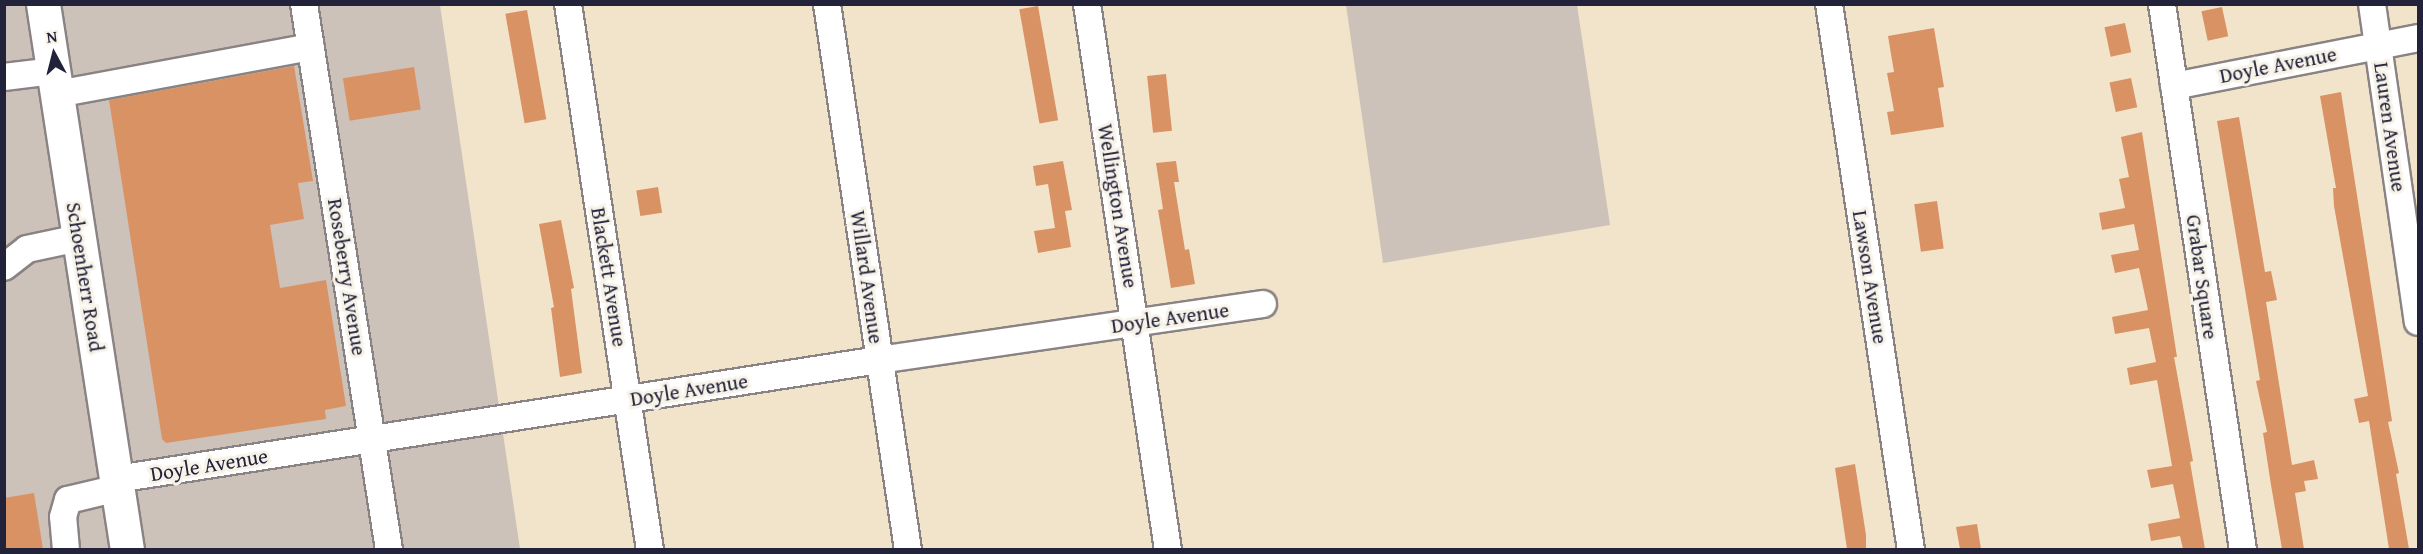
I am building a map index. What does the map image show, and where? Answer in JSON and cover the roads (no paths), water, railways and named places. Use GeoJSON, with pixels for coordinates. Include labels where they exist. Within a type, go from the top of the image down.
{"type":"FeatureCollection","features":[{"type":"Feature","properties":{"kind":"main road","name":"Schoenherr Road"},"geometry":{"type":"LineString","coordinates":[[43,4],[128,549]]}},
{"type":"Feature","properties":{"kind":"street","name":"Roseberry Avenue"},"geometry":{"type":"LineString","coordinates":[[304,4],[389,549]]}},
{"type":"Feature","properties":{"kind":"street","name":"Blackett Avenue"},"geometry":{"type":"LineString","coordinates":[[568,4],[650,549]]}},
{"type":"Feature","properties":{"kind":"street","name":"Willard Avenue"},"geometry":{"type":"LineString","coordinates":[[827,4],[908,549]]}},
{"type":"Feature","properties":{"kind":"street","name":"Wellington Avenue"},"geometry":{"type":"LineString","coordinates":[[1087,4],[1168,549]]}},
{"type":"Feature","properties":{"kind":"street","name":"Lawson Avenue"},"geometry":{"type":"LineString","coordinates":[[1829,4],[1911,549]]}},
{"type":"Feature","properties":{"kind":"street","name":"Grabar Square"},"geometry":{"type":"LineString","coordinates":[[2162,4],[2243,549]]}},
{"type":"Feature","properties":{"kind":"street","name":"Lauren Avenue"},"geometry":{"type":"LineString","coordinates":[[2372,4],[2418,322]]}},
{"type":"Feature","properties":{"kind":"street","name":"Doyle Avenue"},"geometry":{"type":"LineString","coordinates":[[2174,86],[2418,38]]}},
{"type":"Feature","properties":{"kind":"street"},"geometry":{"type":"LineString","coordinates":[[4,77],[55,82],[311,47]]}},
{"type":"Feature","properties":{"kind":"street"},"geometry":{"type":"LineString","coordinates":[[4,267],[27,249],[80,238]]}},
{"type":"Feature","properties":{"kind":"street","name":"Doyle Avenue"},"geometry":{"type":"LineString","coordinates":[[66,549],[63,516],[68,500],[117,484],[372,440],[879,360],[1263,304]]}}]}
